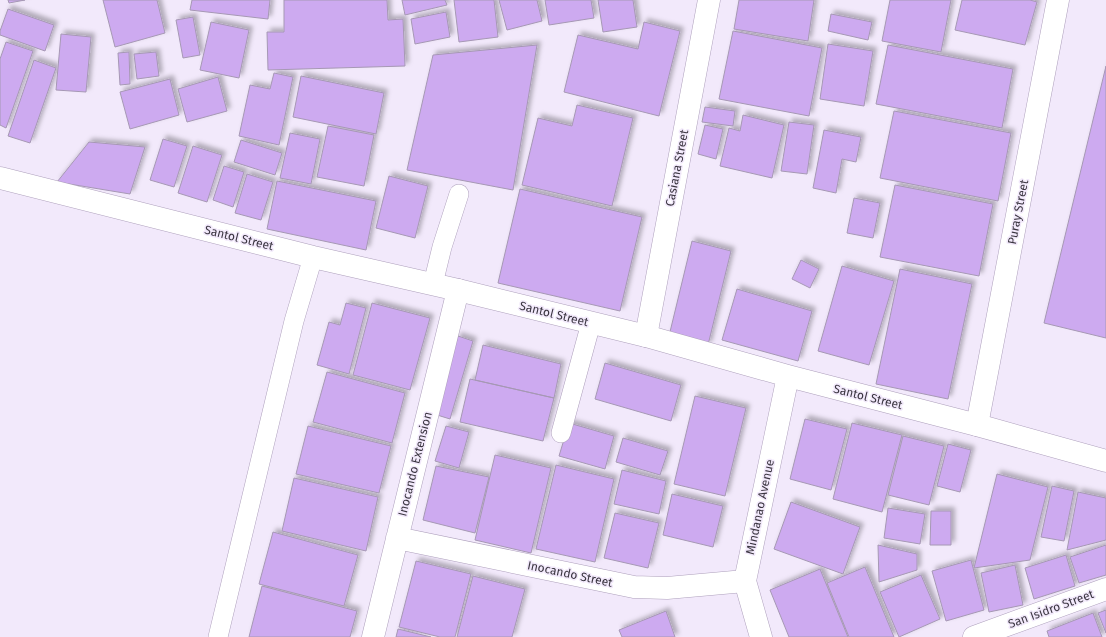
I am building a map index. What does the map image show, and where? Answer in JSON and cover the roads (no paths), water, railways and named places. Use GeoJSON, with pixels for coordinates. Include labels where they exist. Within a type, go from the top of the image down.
{"type":"FeatureCollection","features":[{"type":"Feature","properties":{"kind":"street","name":"Casiana Street"},"geometry":{"type":"LineString","coordinates":[[646,336],[709,0]]}},
{"type":"Feature","properties":{"kind":"street","name":"Puray Street"},"geometry":{"type":"LineString","coordinates":[[978,425],[1058,0]]}},
{"type":"Feature","properties":{"kind":"street","name":"Santol Street"},"geometry":{"type":"LineString","coordinates":[[0,178],[313,257],[433,284],[646,336],[788,376],[978,425],[1106,461]]}},
{"type":"Feature","properties":{"kind":"street","name":"Inocando Extension"},"geometry":{"type":"LineString","coordinates":[[373,637],[458,290]]}},
{"type":"Feature","properties":{"kind":"street","name":"Mindanao Avenue"},"geometry":{"type":"LineString","coordinates":[[760,637],[745,581],[788,376]]}},
{"type":"Feature","properties":{"kind":"street","name":"Inocando Street"},"geometry":{"type":"LineString","coordinates":[[397,538],[634,587],[667,588],[745,581]]}},
{"type":"Feature","properties":{"kind":"street","name":"San Isidro Street"},"geometry":{"type":"LineString","coordinates":[[974,637],[1106,589]]}},
{"type":"Feature","properties":{"kind":"lane"},"geometry":{"type":"LineString","coordinates":[[433,284],[442,247],[459,194]]}},
{"type":"Feature","properties":{"kind":"lane"},"geometry":{"type":"LineString","coordinates":[[218,637],[294,321],[313,257]]}},
{"type":"Feature","properties":{"kind":"lane"},"geometry":{"type":"LineString","coordinates":[[561,433],[591,323]]}}]}
